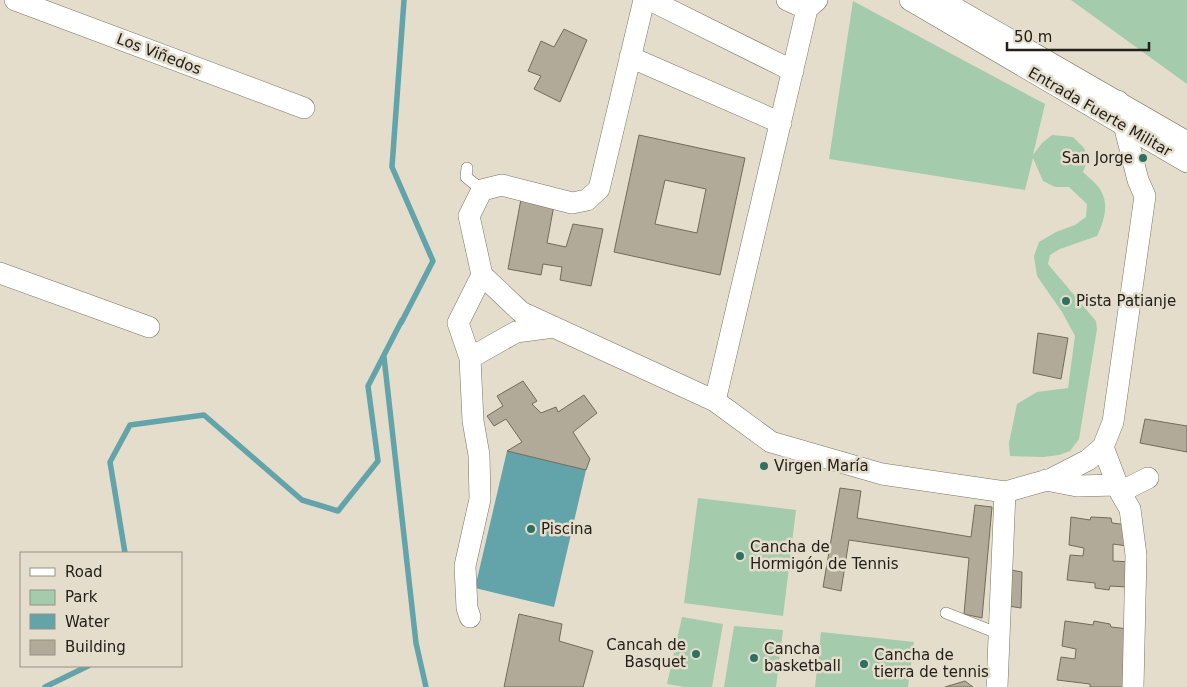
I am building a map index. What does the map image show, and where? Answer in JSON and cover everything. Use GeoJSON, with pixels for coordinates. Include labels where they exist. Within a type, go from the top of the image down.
{"type":"FeatureCollection","features":[{"type":"Feature","properties":{"kind":"street","name":"Los Viñedos"},"geometry":{"type":"LineString","coordinates":[[14,0],[304,108]]}},
{"type":"Feature","properties":{"kind":"street"},"geometry":{"type":"LineString","coordinates":[[644,0],[599,189],[587,200],[572,203],[502,185],[482,190],[469,216],[482,275],[521,312],[715,401],[771,442],[882,474],[1004,492],[1046,480],[1088,460],[1102,448],[1113,422],[1145,196],[1138,180],[1118,101]]}},
{"type":"Feature","properties":{"kind":"street"},"geometry":{"type":"LineString","coordinates":[[650,0],[793,71]]}},
{"type":"Feature","properties":{"kind":"street"},"geometry":{"type":"LineString","coordinates":[[715,401],[793,71],[812,4],[787,0]]}},
{"type":"Feature","properties":{"kind":"street","name":"Entrada Fuerte Militar"},"geometry":{"type":"LineString","coordinates":[[910,0],[1187,162]]}},
{"type":"Feature","properties":{"kind":"street","name":"Entrada Fuerte Militar"},"geometry":{"type":"LineString","coordinates":[[941,0],[1187,142]]}},
{"type":"Feature","properties":{"kind":"street"},"geometry":{"type":"LineString","coordinates":[[630,56],[781,123]]}},
{"type":"Feature","properties":{"kind":"street"},"geometry":{"type":"LineString","coordinates":[[0,273],[149,328]]}},
{"type":"Feature","properties":{"kind":"street"},"geometry":{"type":"LineString","coordinates":[[470,617],[467,608],[465,566],[480,499],[479,455],[473,421],[470,358],[458,323],[482,275]]}},
{"type":"Feature","properties":{"kind":"street"},"geometry":{"type":"LineString","coordinates":[[470,358],[516,332],[554,327]]}},
{"type":"Feature","properties":{"kind":"street"},"geometry":{"type":"LineString","coordinates":[[1102,448],[1130,509],[1136,555],[1133,687]]}},
{"type":"Feature","properties":{"kind":"street"},"geometry":{"type":"LineString","coordinates":[[1046,480],[1077,486],[1119,488],[1148,478]]}},
{"type":"Feature","properties":{"kind":"street"},"geometry":{"type":"LineString","coordinates":[[998,687],[1004,492]]}},
{"type":"Feature","properties":{"kind":"lane"},"geometry":{"type":"LineString","coordinates":[[467,168],[466,177],[482,190]]}},
{"type":"Feature","properties":{"kind":"lane"},"geometry":{"type":"LineString","coordinates":[[946,613],[992,631],[1001,630]]}},
{"type":"Feature","properties":{"kind":"green space"},"geometry":{"type":"Polygon","coordinates":[[[1071,0],[1187,0],[1187,84],[1071,0]]]}},
{"type":"Feature","properties":{"kind":"green space"},"geometry":{"type":"Polygon","coordinates":[[[853,1],[1045,104],[1033,155],[1042,143],[1052,135],[1073,137],[1084,148],[1088,159],[1083,172],[1101,190],[1105,204],[1103,220],[1097,236],[1060,249],[1050,255],[1048,264],[1096,321],[1097,329],[1079,439],[1070,451],[1059,455],[1043,457],[1010,456],[1009,443],[1017,404],[1037,392],[1068,388],[1075,336],[1062,312],[1037,276],[1034,256],[1039,242],[1056,232],[1075,225],[1086,217],[1087,204],[1069,187],[1055,187],[1043,181],[1033,158],[1025,190],[829,159],[853,1]]]}},
{"type":"Feature","properties":{"kind":"green space","name":"Cancha de Hormigón de Tennis"},"geometry":{"type":"Polygon","coordinates":[[[698,498],[796,510],[783,616],[684,603],[698,498]]]}},
{"type":"Feature","properties":{"kind":"green space","name":"Cancah de Basquet"},"geometry":{"type":"Polygon","coordinates":[[[682,617],[723,624],[712,687],[685,687],[667,684],[682,617]]]}},
{"type":"Feature","properties":{"kind":"green space","name":"Cancha basketball"},"geometry":{"type":"Polygon","coordinates":[[[734,626],[783,630],[776,687],[724,687],[734,626]]]}},
{"type":"Feature","properties":{"kind":"green space","name":"Cancha de tierra de tennis"},"geometry":{"type":"Polygon","coordinates":[[[821,632],[914,642],[908,687],[815,687],[821,632]]]}},
{"type":"Feature","properties":{"kind":"water","name":"Piscina"},"geometry":{"type":"Polygon","coordinates":[[[507,451],[586,470],[554,607],[475,588],[507,451]]]}},
{"type":"Feature","properties":{"kind":"building"},"geometry":{"type":"Polygon","coordinates":[[[564,29],[587,40],[560,102],[534,89],[541,76],[528,71],[541,41],[554,47],[564,29]]]}},
{"type":"Feature","properties":{"kind":"building"},"geometry":{"type":"Polygon","coordinates":[[[639,135],[745,158],[720,275],[614,252],[639,135]],[[665,180],[655,224],[697,233],[706,189],[665,180]]]}},
{"type":"Feature","properties":{"kind":"building"},"geometry":{"type":"Polygon","coordinates":[[[521,199],[554,205],[547,243],[566,247],[573,224],[603,229],[591,286],[560,280],[562,267],[543,264],[541,275],[508,269],[521,199]]]}},
{"type":"Feature","properties":{"kind":"building"},"geometry":{"type":"Polygon","coordinates":[[[1038,333],[1068,338],[1061,379],[1033,373],[1038,333]]]}},
{"type":"Feature","properties":{"kind":"building"},"geometry":{"type":"Polygon","coordinates":[[[523,381],[537,401],[532,404],[541,413],[556,407],[558,412],[584,395],[597,413],[573,432],[590,459],[586,470],[507,451],[522,442],[506,419],[494,426],[487,416],[503,406],[497,396],[523,381]]]}},
{"type":"Feature","properties":{"kind":"building"},"geometry":{"type":"Polygon","coordinates":[[[1145,419],[1187,426],[1187,452],[1140,443],[1145,419]]]}},
{"type":"Feature","properties":{"kind":"building"},"geometry":{"type":"Polygon","coordinates":[[[840,488],[861,491],[857,518],[971,537],[975,505],[992,507],[982,618],[964,614],[969,558],[849,540],[841,591],[823,587],[840,488]]]}},
{"type":"Feature","properties":{"kind":"building"},"geometry":{"type":"Polygon","coordinates":[[[1071,517],[1090,520],[1091,517],[1111,518],[1112,523],[1128,525],[1127,546],[1113,544],[1113,561],[1131,562],[1128,587],[1110,586],[1109,590],[1095,588],[1095,583],[1067,580],[1070,555],[1083,556],[1084,548],[1069,545],[1071,517]]]}},
{"type":"Feature","properties":{"kind":"building"},"geometry":{"type":"Polygon","coordinates":[[[1011,570],[1022,572],[1021,608],[1008,606],[1011,570]]]}},
{"type":"Feature","properties":{"kind":"building"},"geometry":{"type":"Polygon","coordinates":[[[519,614],[562,624],[559,641],[593,651],[583,687],[504,687],[519,614]]]}},
{"type":"Feature","properties":{"kind":"building"},"geometry":{"type":"Polygon","coordinates":[[[1065,621],[1093,625],[1094,621],[1110,624],[1111,627],[1129,629],[1126,687],[1090,687],[1090,684],[1057,680],[1061,657],[1075,659],[1076,649],[1062,646],[1065,621]]]}},
{"type":"Feature","properties":{"kind":"building"},"geometry":{"type":"Polygon","coordinates":[[[965,681],[973,687],[945,687],[965,681]]]}},
{"type":"Feature","properties":{"kind":"waterway"},"geometry":{"type":"LineString","coordinates":[[401,323],[433,261],[392,167],[404,0]]}},
{"type":"Feature","properties":{"kind":"waterway"},"geometry":{"type":"LineString","coordinates":[[125,552],[110,462],[130,425],[204,415],[302,500],[338,511],[378,461],[368,386],[402,320]]}},
{"type":"Feature","properties":{"kind":"waterway"},"geometry":{"type":"LineString","coordinates":[[384,357],[416,643],[426,687]]}},
{"type":"Feature","properties":{"kind":"waterway"},"geometry":{"type":"LineString","coordinates":[[45,687],[86,667]]}},
{"type":"Feature","properties":{"kind":"place","name":"San Jorge"},"geometry":{"type":"Point","coordinates":[1143,158]}},
{"type":"Feature","properties":{"kind":"place","name":"Pista Patianje"},"geometry":{"type":"Point","coordinates":[1066,301]}},
{"type":"Feature","properties":{"kind":"place","name":"Virgen María"},"geometry":{"type":"Point","coordinates":[764,466]}},
{"type":"Feature","properties":{"kind":"place","name":"Piscina"},"geometry":{"type":"Point","coordinates":[531,529]}},
{"type":"Feature","properties":{"kind":"place","name":"Cancha de Hormigón de Tennis"},"geometry":{"type":"Point","coordinates":[740,556]}},
{"type":"Feature","properties":{"kind":"place","name":"Cancah de Basquet"},"geometry":{"type":"Point","coordinates":[696,654]}},
{"type":"Feature","properties":{"kind":"place","name":"Cancha basketball"},"geometry":{"type":"Point","coordinates":[754,658]}},
{"type":"Feature","properties":{"kind":"place","name":"Cancha de tierra de tennis"},"geometry":{"type":"Point","coordinates":[864,664]}}]}
